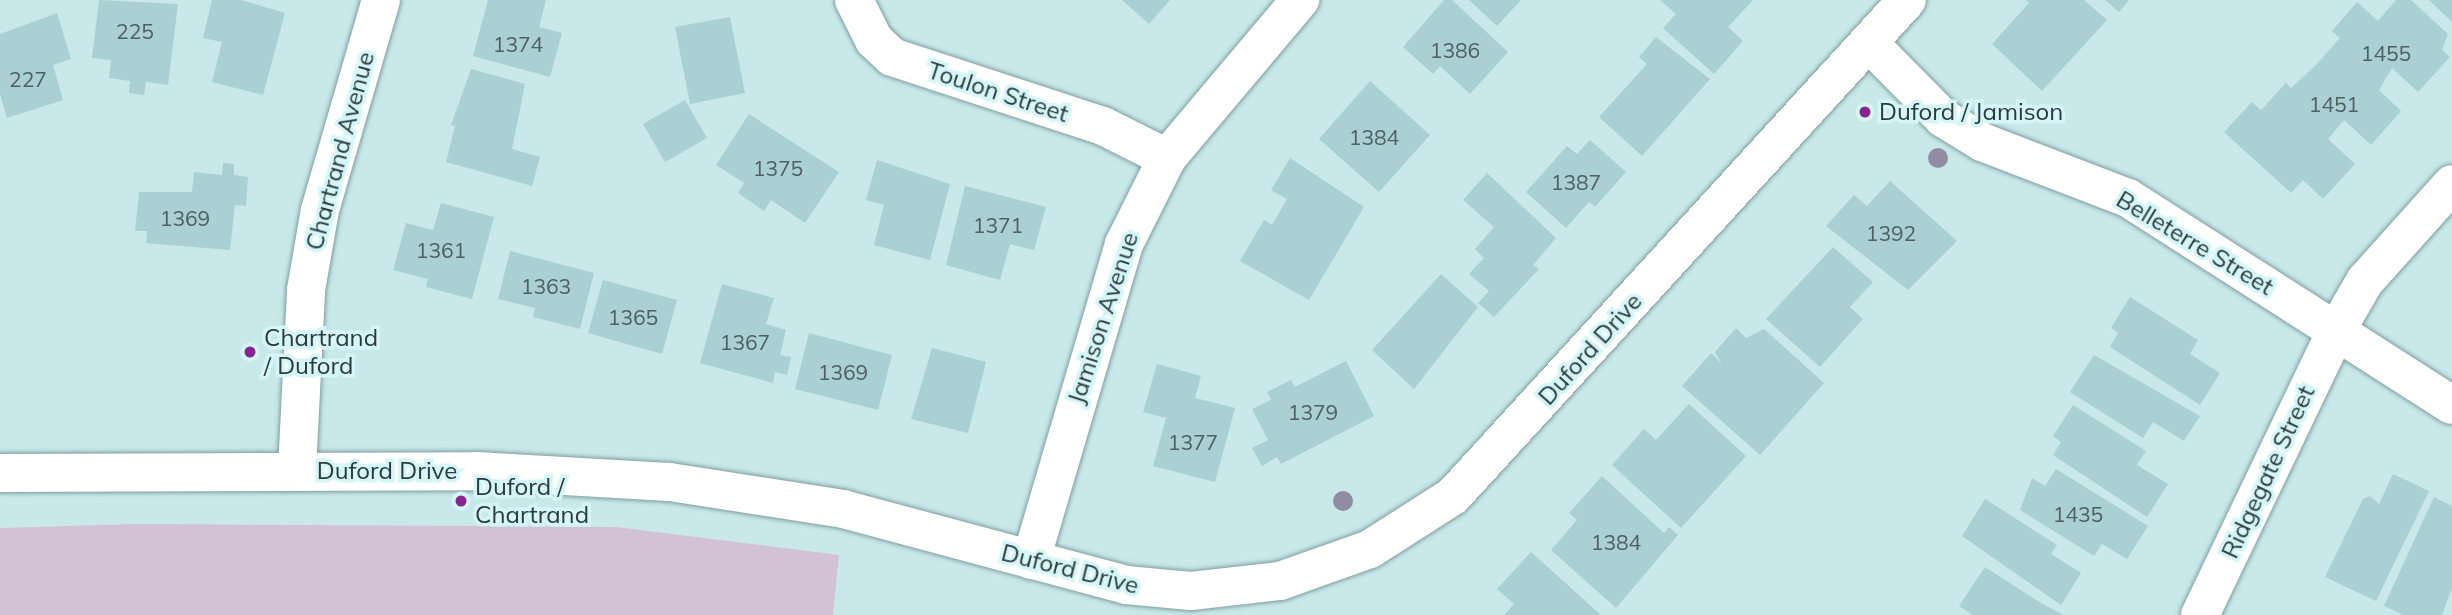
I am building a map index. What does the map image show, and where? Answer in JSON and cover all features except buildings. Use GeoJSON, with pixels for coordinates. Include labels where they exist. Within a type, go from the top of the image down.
{"type":"FeatureCollection","features":[{"type":"Feature","properties":{"kind":"street","name":"Chartrand Avenue"},"geometry":{"type":"LineString","coordinates":[[297,470],[306,290],[320,210],[381,0]]}},
{"type":"Feature","properties":{"kind":"street","name":"Toulon Street"},"geometry":{"type":"LineString","coordinates":[[854,0],[874,40],[892,57],[1103,126],[1167,158]]}},
{"type":"Feature","properties":{"kind":"street","name":"Jamison Avenue"},"geometry":{"type":"LineString","coordinates":[[1031,560],[1102,304],[1124,244],[1167,158],[1300,0]]}},
{"type":"Feature","properties":{"kind":"street","name":"Duford Drive"},"geometry":{"type":"LineString","coordinates":[[0,473],[477,471],[669,482],[843,509],[1126,585],[1235,588],[1325,568],[1413,526],[1453,496],[1511,438],[1907,0]]}},
{"type":"Feature","properties":{"kind":"street","name":"Belleterre Street"},"geometry":{"type":"LineString","coordinates":[[1869,43],[1943,118],[1982,142],[2128,198],[2452,405]]}},
{"type":"Feature","properties":{"kind":"street","name":"Ridgegate Street"},"geometry":{"type":"LineString","coordinates":[[2200,615],[2336,331],[2365,281],[2452,184]]}},
{"type":"Feature","properties":{"kind":"shaded area"},"geometry":{"type":"Polygon","coordinates":[[[138,524],[616,527],[839,555],[833,615],[0,615],[0,528],[138,524]]]}},
{"type":"Feature","properties":{"kind":"place","name":"Duford / Jamison"},"geometry":{"type":"Point","coordinates":[1865,112]}},
{"type":"Feature","properties":{"kind":"place","name":"Chartrand / Duford"},"geometry":{"type":"Point","coordinates":[250,352]}},
{"type":"Feature","properties":{"kind":"place","name":"Duford / Chartrand"},"geometry":{"type":"Point","coordinates":[461,501]}}]}
